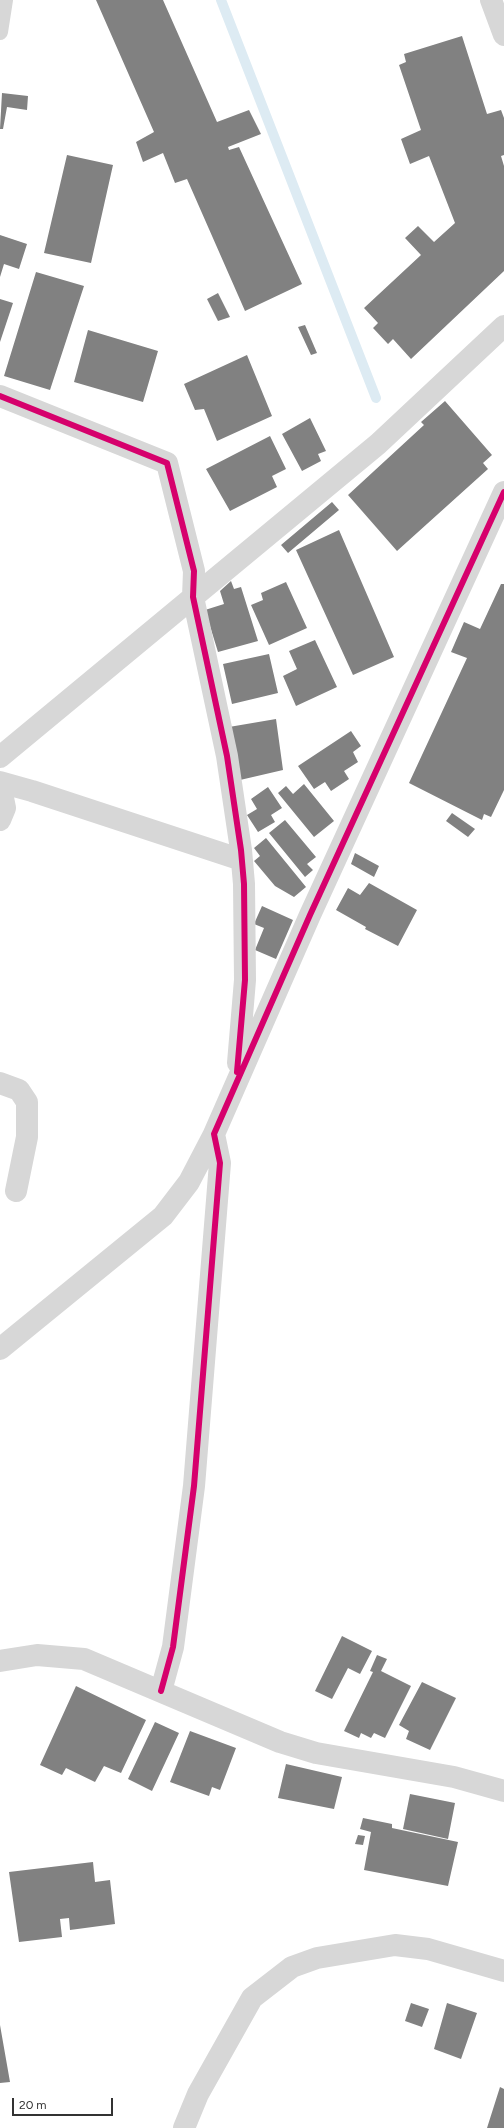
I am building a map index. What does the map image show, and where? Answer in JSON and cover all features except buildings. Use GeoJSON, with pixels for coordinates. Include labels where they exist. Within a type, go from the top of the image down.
{"type":"FeatureCollection","features":[{"type":"Feature","properties":{"kind":"street"},"geometry":{"type":"LineString","coordinates":[[491,0],[504,35]]}},
{"type":"Feature","properties":{"kind":"street"},"geometry":{"type":"LineString","coordinates":[[0,757],[378,444],[504,326]]}},
{"type":"Feature","properties":{"kind":"street"},"geometry":{"type":"LineString","coordinates":[[0,396],[167,463],[194,571],[193,597],[226,756],[242,860],[245,980],[236,1082]]}},
{"type":"Feature","properties":{"kind":"street"},"geometry":{"type":"LineString","coordinates":[[0,1348],[163,1216],[189,1182],[214,1134],[313,907],[504,492]]}},
{"type":"Feature","properties":{"kind":"street"},"geometry":{"type":"LineString","coordinates":[[0,820],[5,808],[0,783],[32,791],[242,860]]}},
{"type":"Feature","properties":{"kind":"street"},"geometry":{"type":"LineString","coordinates":[[0,1083],[19,1090],[27,1102],[27,1137],[16,1191]]}},
{"type":"Feature","properties":{"kind":"street"},"geometry":{"type":"LineString","coordinates":[[161,1691],[173,1647],[194,1486],[220,1163],[214,1134]]}},
{"type":"Feature","properties":{"kind":"street"},"geometry":{"type":"LineString","coordinates":[[0,1661],[37,1655],[84,1659],[280,1742],[316,1753],[454,1777],[504,1791]]}},
{"type":"Feature","properties":{"kind":"street"},"geometry":{"type":"LineString","coordinates":[[184,2128],[198,2094],[252,1998],[292,1967],[317,1958],[396,1944],[428,1949],[504,1971]]}},
{"type":"Feature","properties":{"kind":"lane"},"geometry":{"type":"LineString","coordinates":[[0,32],[5,0]]}},
{"type":"Feature","properties":{"kind":"waterway"},"geometry":{"type":"LineString","coordinates":[[221,0],[376,398]]}},
{"type":"Feature","properties":{"kind":"cycle path"},"geometry":{"type":"LineString","coordinates":[[0,396],[167,463],[194,571],[193,597],[227,756],[241,850],[244,884],[245,980],[237,1072]]}},
{"type":"Feature","properties":{"kind":"cycle path"},"geometry":{"type":"LineString","coordinates":[[161,1691],[173,1647],[194,1486],[220,1163],[214,1134],[310,915],[504,492]]}}]}
